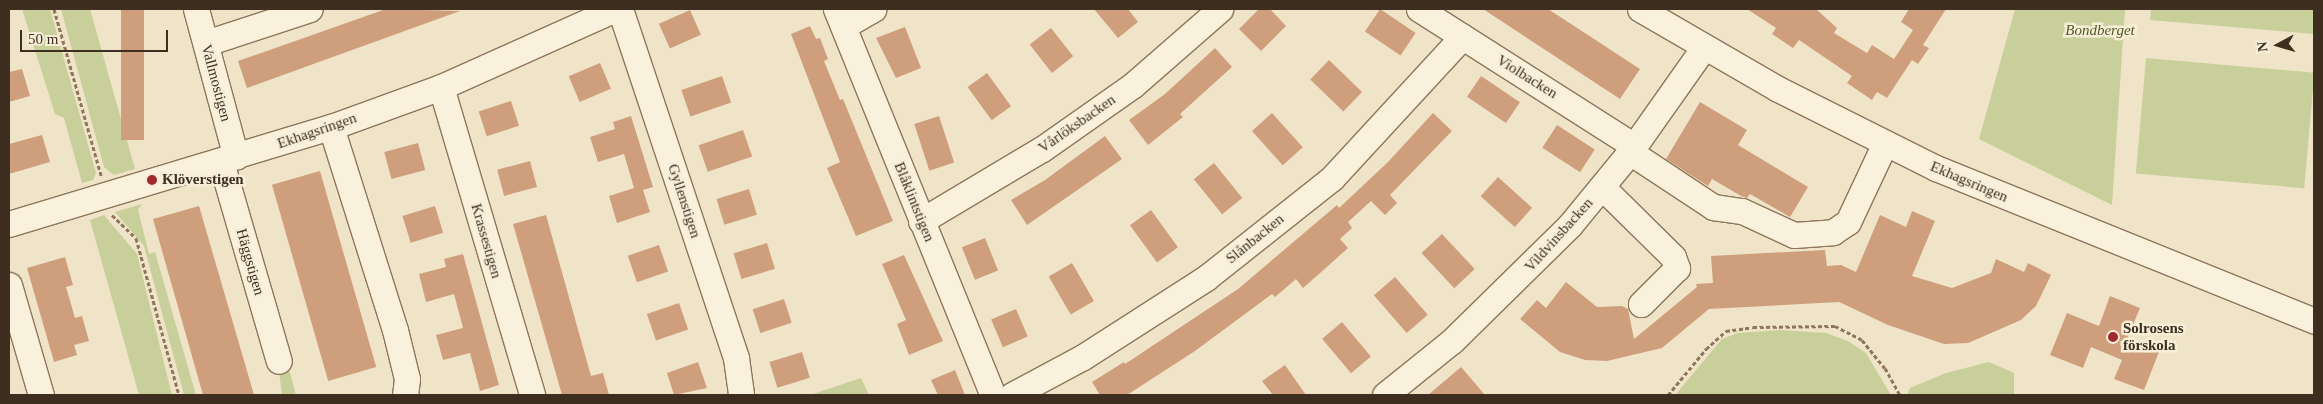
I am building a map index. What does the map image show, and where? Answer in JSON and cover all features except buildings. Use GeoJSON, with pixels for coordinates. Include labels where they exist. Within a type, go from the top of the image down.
{"type":"FeatureCollection","features":[{"type":"Feature","properties":{"kind":"street","name":"Vallmostigen"},"geometry":{"type":"LineString","coordinates":[[196,9],[206,44],[229,160]]}},
{"type":"Feature","properties":{"kind":"street"},"geometry":{"type":"LineString","coordinates":[[206,44],[310,9]]}},
{"type":"Feature","properties":{"kind":"street","name":"Ekhagsringen"},"geometry":{"type":"LineString","coordinates":[[9,224],[106,193],[229,160],[331,127],[441,86],[615,9]]}},
{"type":"Feature","properties":{"kind":"street","name":"Gyllenstigen"},"geometry":{"type":"LineString","coordinates":[[620,9],[736,358],[741,395]]}},
{"type":"Feature","properties":{"kind":"street"},"geometry":{"type":"LineString","coordinates":[[840,17],[873,9]]}},
{"type":"Feature","properties":{"kind":"street","name":"Vårlöksbacken"},"geometry":{"type":"LineString","coordinates":[[921,220],[1042,149],[1133,84],[1220,9]]}},
{"type":"Feature","properties":{"kind":"street","name":"Violbacken"},"geometry":{"type":"LineString","coordinates":[[1419,9],[1632,149],[1713,207],[1742,211],[1794,236],[1833,232],[1848,222],[1885,143]]}},
{"type":"Feature","properties":{"kind":"street","name":"Ekhagsringen"},"geometry":{"type":"LineString","coordinates":[[1640,9],[1704,48],[1885,143],[2072,225],[2314,321]]}},
{"type":"Feature","properties":{"kind":"street","name":"Blåklintstigen"},"geometry":{"type":"LineString","coordinates":[[840,17],[992,395]]}},
{"type":"Feature","properties":{"kind":"street","name":"Slånbacken"},"geometry":{"type":"LineString","coordinates":[[1012,395],[1083,357],[1214,272],[1332,178],[1462,37]]}},
{"type":"Feature","properties":{"kind":"street","name":"Vildvinsbacken"},"geometry":{"type":"LineString","coordinates":[[1385,395],[1452,341],[1515,283],[1602,187],[1632,149],[1704,48]]}},
{"type":"Feature","properties":{"kind":"street","name":"Krassestigen"},"geometry":{"type":"LineString","coordinates":[[441,86],[532,395]]}},
{"type":"Feature","properties":{"kind":"street"},"geometry":{"type":"LineString","coordinates":[[331,127],[395,330],[408,380],[405,395]]}},
{"type":"Feature","properties":{"kind":"street","name":"Häggstigen"},"geometry":{"type":"LineString","coordinates":[[229,160],[279,362]]}},
{"type":"Feature","properties":{"kind":"street"},"geometry":{"type":"LineString","coordinates":[[1602,187],[1673,257],[1677,268],[1641,304]]}},
{"type":"Feature","properties":{"kind":"street"},"geometry":{"type":"LineString","coordinates":[[9,285],[41,395]]}},
{"type":"Feature","properties":{"kind":"path"},"geometry":{"type":"LineString","coordinates":[[54,9],[112,215],[136,238],[179,395]]}},
{"type":"Feature","properties":{"kind":"path"},"geometry":{"type":"LineString","coordinates":[[1668,395],[1706,349],[1726,331],[1753,327],[1835,326],[1862,340],[1885,368],[1900,395]]}},
{"type":"Feature","properties":{"kind":"green space"},"geometry":{"type":"Polygon","coordinates":[[[22,9],[50,9],[96,173],[93,180],[82,183],[64,118],[55,114],[22,9]]]}},
{"type":"Feature","properties":{"kind":"green space"},"geometry":{"type":"Polygon","coordinates":[[[61,9],[90,9],[135,169],[114,175],[104,167],[61,9]]]}},
{"type":"Feature","properties":{"kind":"green space","name":"Bondberget"},"geometry":{"type":"Polygon","coordinates":[[[2015,9],[2125,9],[2112,205],[1979,139],[2015,9]]]}},
{"type":"Feature","properties":{"kind":"green space"},"geometry":{"type":"Polygon","coordinates":[[[2151,9],[2314,9],[2314,34],[2150,20],[2151,9]]]}},
{"type":"Feature","properties":{"kind":"green space"},"geometry":{"type":"Polygon","coordinates":[[[2146,58],[2314,73],[2304,188],[2136,174],[2146,58]]]}},
{"type":"Feature","properties":{"kind":"green space"},"geometry":{"type":"Polygon","coordinates":[[[142,204],[138,210],[149,254],[155,252],[196,395],[184,395],[144,246],[115,212],[142,204]]]}},
{"type":"Feature","properties":{"kind":"green space"},"geometry":{"type":"Polygon","coordinates":[[[104,215],[137,254],[172,395],[139,395],[90,220],[104,215]]]}},
{"type":"Feature","properties":{"kind":"green space"},"geometry":{"type":"Polygon","coordinates":[[[1780,330],[1826,333],[1848,341],[1866,353],[1891,395],[1675,395],[1722,339],[1738,333],[1780,330]]]}},
{"type":"Feature","properties":{"kind":"green space"},"geometry":{"type":"Polygon","coordinates":[[[1989,362],[2014,373],[2014,395],[1907,395],[1910,388],[1946,373],[1989,362]]]}},
{"type":"Feature","properties":{"kind":"green space"},"geometry":{"type":"Polygon","coordinates":[[[289,369],[296,395],[282,395],[279,372],[289,369]]]}},
{"type":"Feature","properties":{"kind":"green space"},"geometry":{"type":"Polygon","coordinates":[[[861,378],[869,395],[810,395],[861,378]]]}},
{"type":"Feature","properties":{"kind":"place","name":"Klöverstigen"},"geometry":{"type":"Point","coordinates":[152,180]}},
{"type":"Feature","properties":{"kind":"place","name":"Solrosens förskola"},"geometry":{"type":"Point","coordinates":[2113,337]}}]}
